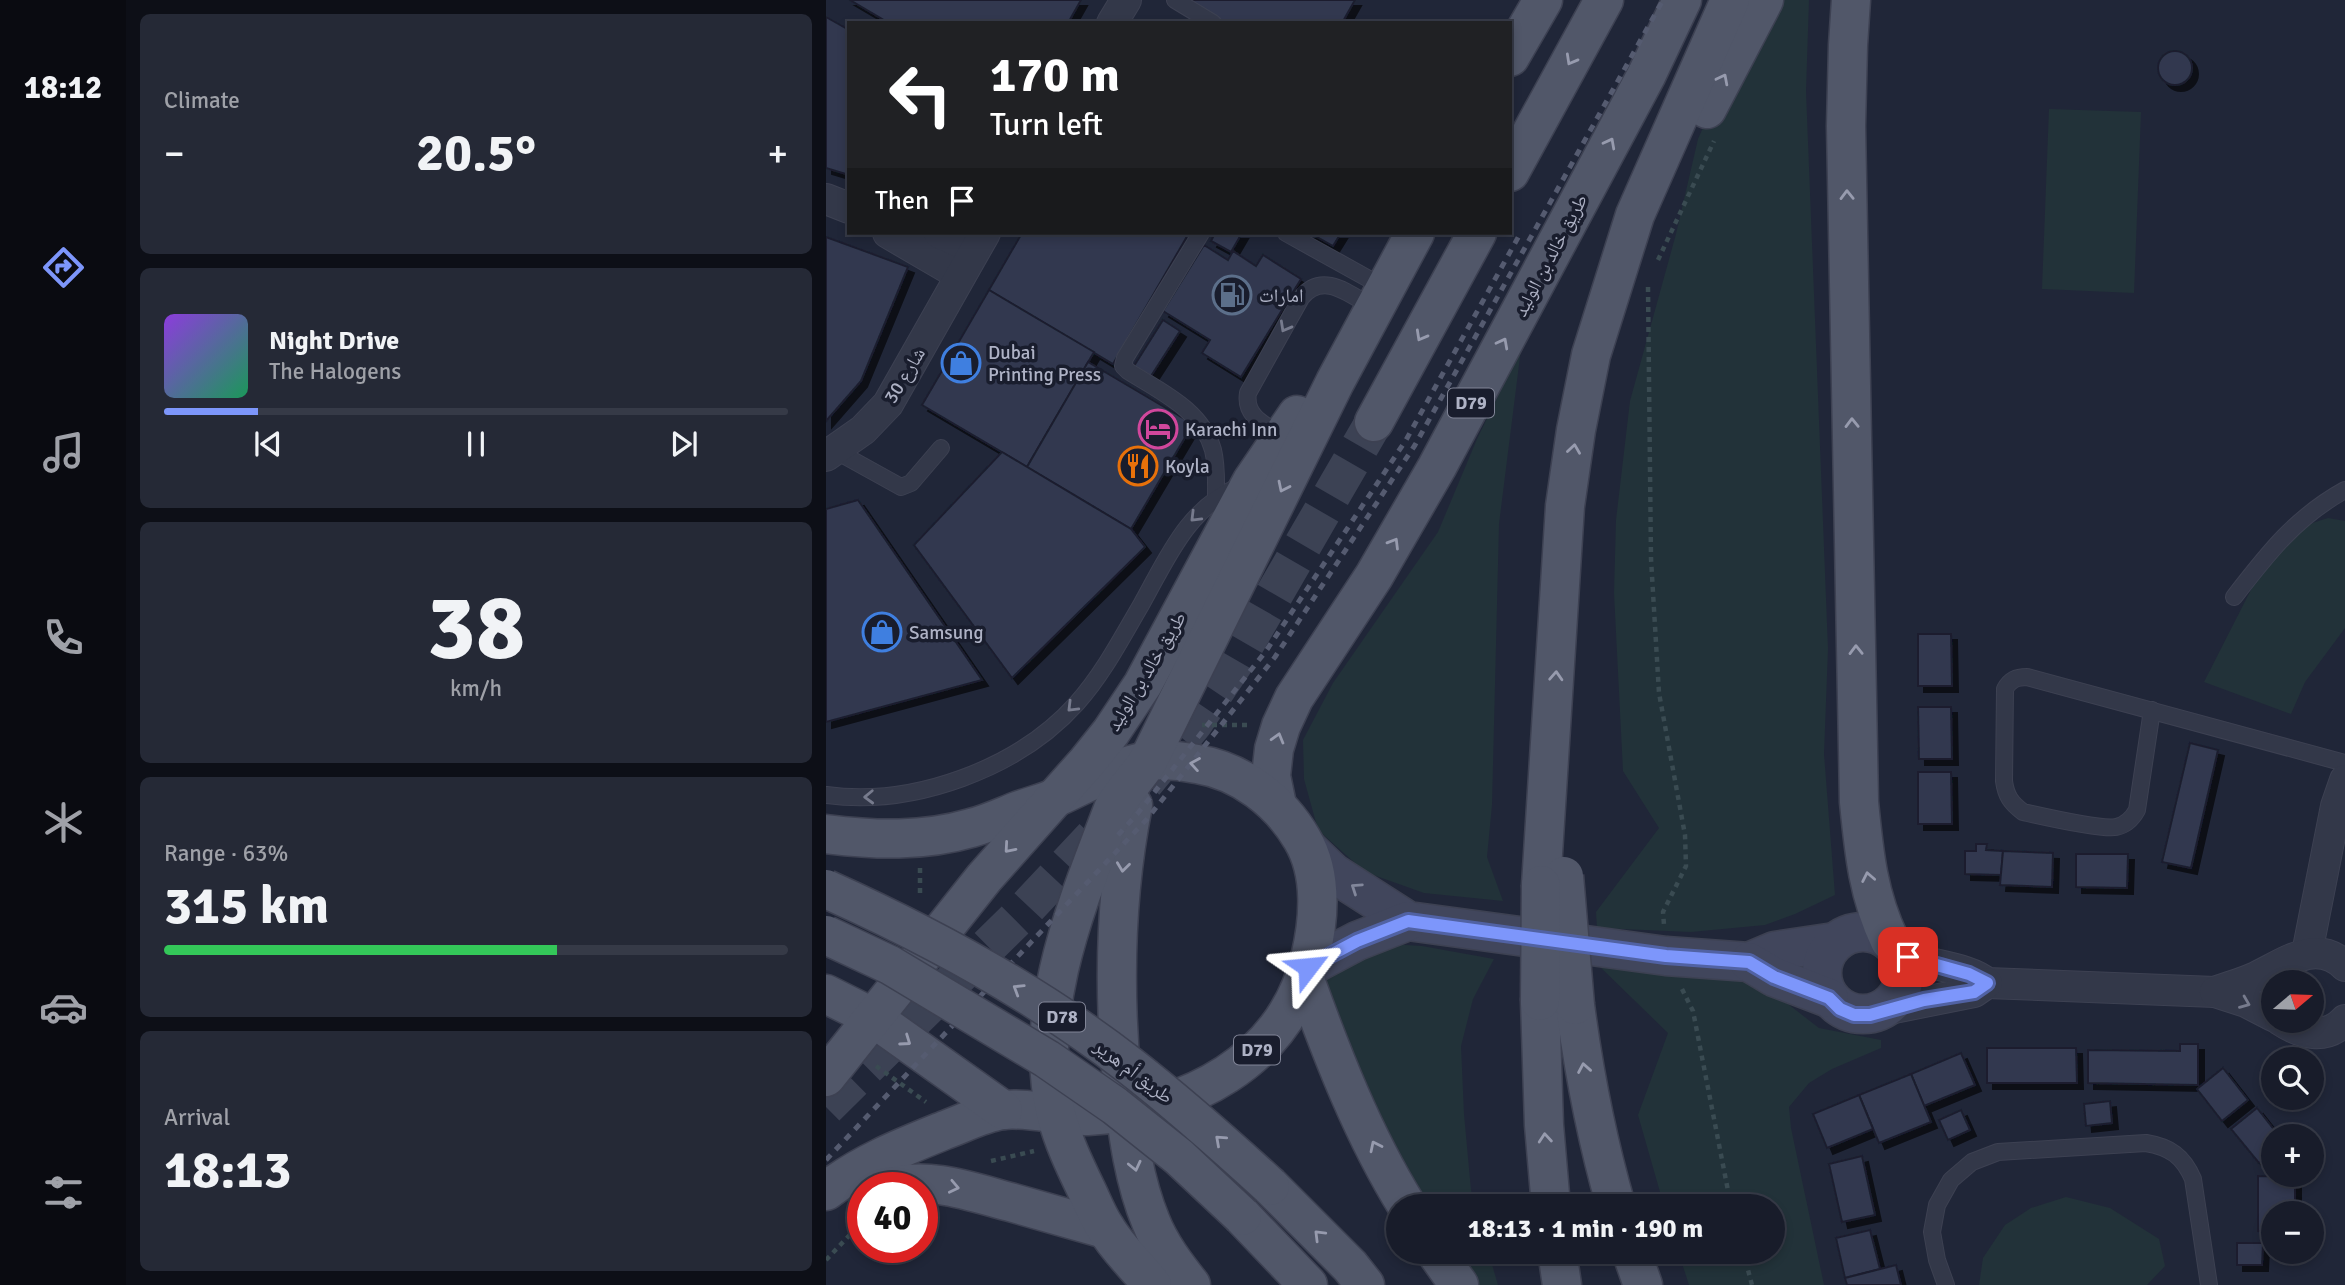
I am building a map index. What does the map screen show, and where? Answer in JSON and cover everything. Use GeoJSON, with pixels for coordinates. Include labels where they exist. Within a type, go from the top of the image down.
{"type":"FeatureCollection","features":[{"type":"Feature","properties":{"kind":"main road"},"geometry":{"type":"LineString","coordinates":[[1512,54],[1543,0]]}},
{"type":"Feature","properties":{"kind":"main road"},"geometry":{"type":"LineString","coordinates":[[1512,168],[1604,0]]}},
{"type":"Feature","properties":{"kind":"main road","name":"طريق خالد بن الوليد"},"geometry":{"type":"LineString","coordinates":[[1277,805],[1271,776],[1274,750],[1294,698],[1374,576],[1430,479],[1647,74],[1682,0]]}},
{"type":"Feature","properties":{"kind":"main road"},"geometry":{"type":"LineString","coordinates":[[1550,1194],[1544,1125],[1558,1003],[1553,880],[1552,744],[1565,506],[1576,430],[1591,355],[1635,215],[1730,0]]}},
{"type":"Feature","properties":{"kind":"main road"},"geometry":{"type":"LineString","coordinates":[[1635,215],[1650,208],[1662,198],[1671,185],[1764,0]]}},
{"type":"Feature","properties":{"kind":"main road"},"geometry":{"type":"LineString","coordinates":[[1851,0],[1847,45],[1846,126],[1859,802],[1871,892],[1878,916],[1895,947]]}},
{"type":"Feature","properties":{"kind":"main road","name":"طريق خالد بن الوليد"},"geometry":{"type":"LineString","coordinates":[[826,1077],[992,867],[1111,732],[1143,684],[1252,481],[1305,405],[1335,382],[1414,235]]}},
{"type":"Feature","properties":{"kind":"main road"},"geometry":{"type":"LineString","coordinates":[[1374,422],[1476,235]]}},
{"type":"Feature","properties":{"kind":"main road"},"geometry":{"type":"LineString","coordinates":[[1191,1285],[1152,1224],[1130,1143],[1118,1043],[1116,948],[1126,841],[1143,768],[1335,382]]}},
{"type":"Feature","properties":{"kind":"main road"},"geometry":{"type":"LineString","coordinates":[[826,834],[871,840],[918,839],[971,829],[1055,798],[1096,778],[1175,761],[1201,764],[1250,785],[1291,819],[1308,849]]}},
{"type":"Feature","properties":{"kind":"main road"},"geometry":{"type":"LineString","coordinates":[[1143,768],[1113,809],[1077,901],[1059,970],[1051,1034],[1050,1074],[1064,1143],[1105,1229],[1152,1285]]}},
{"type":"Feature","properties":{"kind":"main road","name":"D79"},"geometry":{"type":"LineString","coordinates":[[826,1191],[870,1163],[906,1145],[970,1119],[1003,1110],[1084,1116],[1126,1113],[1176,1101],[1206,1088],[1234,1070],[1258,1049],[1279,1025],[1296,997],[1306,972],[1315,940],[1317,914],[1317,887],[1308,849]]}},
{"type":"Feature","properties":{"kind":"main road","name":"طريق أم هرير"},"geometry":{"type":"LineString","coordinates":[[826,890],[886,916],[970,960],[1050,1009],[1138,1072],[1200,1122],[1270,1186],[1350,1266],[1365,1285]]}},
{"type":"Feature","properties":{"kind":"main road","name":"طريق أم هرير"},"geometry":{"type":"LineString","coordinates":[[826,935],[890,965],[1047,1059],[1115,1106],[1180,1157],[1242,1216],[1308,1285]]}},
{"type":"Feature","properties":{"kind":"main road"},"geometry":{"type":"LineString","coordinates":[[1306,972],[1324,1032],[1354,1103],[1400,1194]]}},
{"type":"Feature","properties":{"kind":"main road"},"geometry":{"type":"LineString","coordinates":[[826,994],[872,1017],[1003,1110]]}},
{"type":"Feature","properties":{"kind":"main road"},"geometry":{"type":"LineString","coordinates":[[1558,1003],[1583,1065],[1613,1194]]}},
{"type":"Feature","properties":{"kind":"main road"},"geometry":{"type":"LineString","coordinates":[[938,1184],[960,1188],[1105,1229]]}},
{"type":"Feature","properties":{"kind":"main road"},"geometry":{"type":"LineString","coordinates":[[826,1221],[847,1207]]}},
{"type":"Feature","properties":{"kind":"main road"},"geometry":{"type":"LineString","coordinates":[[1445,1264],[1460,1285]]}},
{"type":"Feature","properties":{"kind":"main road"},"geometry":{"type":"LineString","coordinates":[[1559,1264],[1562,1285]]}},
{"type":"Feature","properties":{"kind":"main road"},"geometry":{"type":"LineString","coordinates":[[1636,1264],[1643,1285]]}},
{"type":"Feature","properties":{"kind":"street"},"geometry":{"type":"LineString","coordinates":[[1113,21],[1126,0]]}},
{"type":"Feature","properties":{"kind":"street"},"geometry":{"type":"LineString","coordinates":[[826,199],[847,207]]}},
{"type":"Feature","properties":{"kind":"street"},"geometry":{"type":"LineString","coordinates":[[897,235],[973,252]]}},
{"type":"Feature","properties":{"kind":"street"},"geometry":{"type":"LineString","coordinates":[[943,235],[973,252]]}},
{"type":"Feature","properties":{"kind":"street","name":"شارع 30"},"geometry":{"type":"LineString","coordinates":[[831,454],[863,430],[888,404],[973,252]]}},
{"type":"Feature","properties":{"kind":"street"},"geometry":{"type":"LineString","coordinates":[[2307,953],[2336,807],[2345,780]]}},
{"type":"Feature","properties":{"kind":"street"},"geometry":{"type":"LineString","coordinates":[[1308,849],[1333,873],[1408,921],[1666,956],[1749,962],[1774,977],[1829,998]]}},
{"type":"Feature","properties":{"kind":"street"},"geometry":{"type":"LineString","coordinates":[[1306,972],[1357,941],[1408,921]]}},
{"type":"Feature","properties":{"kind":"street"},"geometry":{"type":"LineString","coordinates":[[1987,983],[1974,992],[1870,1015],[1854,1015],[1840,1009],[1829,998],[1822,984],[1821,968],[1826,954],[1835,942],[1845,935],[1868,932],[1928,964],[1969,974],[1987,983],[2215,992],[2261,1010]]}},
{"type":"Feature","properties":{"kind":"street"},"geometry":{"type":"LineString","coordinates":[[1749,962],[1775,951],[1835,942]]}},
{"type":"Feature","properties":{"kind":"street"},"geometry":{"type":"LineString","coordinates":[[1884,1010],[1896,999],[1903,985],[1904,968],[1895,947]]}},
{"type":"Feature","properties":{"kind":"street"},"geometry":{"type":"LineString","coordinates":[[2215,992],[2307,953],[2329,954],[2345,966]]}},
{"type":"Feature","properties":{"kind":"street"},"geometry":{"type":"LineString","coordinates":[[2324,1033],[2343,1026]]}},
{"type":"Feature","properties":{"kind":"lane"},"geometry":{"type":"LineString","coordinates":[[1175,0],[1210,21]]}},
{"type":"Feature","properties":{"kind":"lane"},"geometry":{"type":"LineString","coordinates":[[1200,235],[1125,358],[1124,366],[1196,417],[1207,433],[1213,451],[1216,499]]}},
{"type":"Feature","properties":{"kind":"lane"},"geometry":{"type":"LineString","coordinates":[[1289,235],[1380,298]]}},
{"type":"Feature","properties":{"kind":"lane"},"geometry":{"type":"LineString","coordinates":[[1283,436],[1254,417],[1247,400],[1248,393],[1301,298],[1313,286],[1327,284],[1380,298]]}},
{"type":"Feature","properties":{"kind":"lane"},"geometry":{"type":"LineString","coordinates":[[831,454],[901,488],[911,483],[942,448]]}},
{"type":"Feature","properties":{"kind":"lane"},"geometry":{"type":"LineString","coordinates":[[826,795],[871,797],[928,790],[999,762],[1053,726],[1076,704],[1112,654],[1186,526],[1216,499],[1252,481]]}},
{"type":"Feature","properties":{"kind":"lane"},"geometry":{"type":"LineString","coordinates":[[2234,597],[2282,537],[2310,512],[2344,493]]}},
{"type":"Feature","properties":{"kind":"lane"},"geometry":{"type":"LineString","coordinates":[[2152,710],[2137,810],[2133,818],[2126,823],[2109,827],[2023,812],[2006,794],[2005,689],[2009,681],[2018,677],[2027,677],[2152,710],[2345,763]]}},
{"type":"Feature","properties":{"kind":"lane"},"geometry":{"type":"LineString","coordinates":[[1946,1285],[1937,1260],[1932,1233],[1937,1205],[1951,1180],[1972,1162],[1998,1152],[2146,1143],[2162,1145],[2176,1153],[2187,1164],[2193,1179],[2208,1285]]}},
{"type":"Feature","properties":{"kind":"path"},"geometry":{"type":"LineString","coordinates":[[1654,266],[1718,132]]}},
{"type":"Feature","properties":{"kind":"path"},"geometry":{"type":"LineString","coordinates":[[1648,279],[1651,559],[1659,693],[1685,835],[1686,866],[1663,912],[1666,956],[1693,1011],[1729,1194]]}},
{"type":"Feature","properties":{"kind":"path"},"geometry":{"type":"LineString","coordinates":[[826,1260],[847,1238]]}},
{"type":"Feature","properties":{"kind":"path"},"geometry":{"type":"LineString","coordinates":[[1746,1264],[1752,1285]]}},
{"type":"Feature","properties":{"kind":"shaded area"},"geometry":{"type":"Polygon","coordinates":[[[1759,0],[1809,0],[1806,91],[1828,649],[1824,754],[1835,895],[1765,925],[1691,932],[1597,928],[1596,912],[1659,828],[1623,771],[1614,593],[1616,520],[1630,401],[1676,234],[1698,139],[1759,0]]]}},
{"type":"Feature","properties":{"kind":"shaded area"},"geometry":{"type":"Polygon","coordinates":[[[2049,109],[2141,112],[2134,293],[2042,289],[2049,109]]]}},
{"type":"Feature","properties":{"kind":"shaded area"},"geometry":{"type":"Polygon","coordinates":[[[1521,349],[1499,524],[1492,805],[1487,857],[1503,901],[1424,893],[1365,872],[1318,830],[1304,779],[1303,740],[1333,683],[1438,532],[1477,439],[1521,349]]]}},
{"type":"Feature","properties":{"kind":"shaded area"},"geometry":{"type":"Polygon","coordinates":[[[2328,518],[2345,521],[2345,628],[2305,682],[2291,714],[2204,682],[2260,572],[2297,528],[2328,518]]]}},
{"type":"Feature","properties":{"kind":"shaded area"},"geometry":{"type":"Polygon","coordinates":[[[1372,943],[1422,946],[1494,959],[1473,999],[1461,1046],[1472,1194],[1411,1194],[1367,1124],[1323,973],[1372,943]]]}},
{"type":"Feature","properties":{"kind":"shaded area"},"geometry":{"type":"Polygon","coordinates":[[[1597,964],[1710,973],[1766,987],[1819,1028],[1881,1040],[1881,1048],[1832,1069],[1809,1083],[1789,1107],[1824,1285],[1689,1285],[1682,1264],[1785,1264],[1785,1194],[1661,1194],[1638,1115],[1668,1033],[1597,964]]]}},
{"type":"Feature","properties":{"kind":"shaded area"},"geometry":{"type":"Polygon","coordinates":[[[2066,1197],[2110,1208],[2159,1239],[2165,1266],[2147,1285],[1979,1285],[1983,1258],[2005,1225],[2031,1208],[2066,1197]]]}},
{"type":"Feature","properties":{"kind":"shaded area"},"geometry":{"type":"Polygon","coordinates":[[[1463,1264],[1492,1264],[1498,1285],[1478,1285],[1463,1264]]]}},
{"type":"Feature","properties":{"kind":"building"},"geometry":{"type":"Polygon","coordinates":[[[850,0],[1081,0],[1069,21],[886,21],[850,0]]]}},
{"type":"Feature","properties":{"kind":"building"},"geometry":{"type":"Polygon","coordinates":[[[1187,0],[1355,0],[1343,21],[1223,21],[1187,0]]]}},
{"type":"Feature","properties":{"kind":"building"},"geometry":{"type":"Polygon","coordinates":[[[826,17],[847,29],[847,174],[826,168],[826,17]]]}},
{"type":"Feature","properties":{"kind":"building"},"geometry":{"type":"Polygon","coordinates":[[[2175,51],[2187,56],[2192,68],[2187,80],[2175,85],[2163,80],[2158,68],[2163,56],[2175,51]]]}},
{"type":"Feature","properties":{"kind":"building"},"geometry":{"type":"Polygon","coordinates":[[[1021,235],[1188,235],[1113,364],[989,290],[1021,235]]]}},
{"type":"Feature","properties":{"kind":"building"},"geometry":{"type":"Polygon","coordinates":[[[1214,235],[1241,235],[1231,252],[1211,241],[1214,235]]]}},
{"type":"Feature","properties":{"kind":"building"},"geometry":{"type":"Polygon","coordinates":[[[1314,235],[1340,235],[1333,246],[1314,235]]]}},
{"type":"Feature","properties":{"kind":"building"},"geometry":{"type":"Polygon","coordinates":[[[826,237],[908,267],[861,381],[826,421],[826,237]]]}},
{"type":"Feature","properties":{"kind":"building","name":"امارات"},"geometry":{"type":"Polygon","coordinates":[[[1204,245],[1228,260],[1233,251],[1256,266],[1263,255],[1301,279],[1241,377],[1202,353],[1210,340],[1163,311],[1204,245]]]}},
{"type":"Feature","properties":{"kind":"building"},"geometry":{"type":"Polygon","coordinates":[[[989,290],[1094,352],[1027,467],[922,405],[989,290]]]}},
{"type":"Feature","properties":{"kind":"building"},"geometry":{"type":"Polygon","coordinates":[[[1163,320],[1180,331],[1151,376],[1134,366],[1163,320]]]}},
{"type":"Feature","properties":{"kind":"building"},"geometry":{"type":"Polygon","coordinates":[[[1088,362],[1193,424],[1131,529],[1027,467],[1088,362]]]}},
{"type":"Feature","properties":{"kind":"building"},"geometry":{"type":"Polygon","coordinates":[[[1002,452],[1131,529],[1145,547],[1012,678],[914,545],[1002,452]]]}},
{"type":"Feature","properties":{"kind":"building"},"geometry":{"type":"Polygon","coordinates":[[[858,500],[982,680],[826,722],[826,509],[858,500]]]}},
{"type":"Feature","properties":{"kind":"building"},"geometry":{"type":"Polygon","coordinates":[[[1918,634],[1951,634],[1952,686],[1918,686],[1918,634]]]}},
{"type":"Feature","properties":{"kind":"building"},"geometry":{"type":"Polygon","coordinates":[[[1918,707],[1951,707],[1952,759],[1919,759],[1918,707]]]}},
{"type":"Feature","properties":{"kind":"building"},"geometry":{"type":"Polygon","coordinates":[[[2190,743],[2218,750],[2191,868],[2162,862],[2190,743]]]}},
{"type":"Feature","properties":{"kind":"building"},"geometry":{"type":"Polygon","coordinates":[[[1918,772],[1951,772],[1952,824],[1918,824],[1918,772]]]}},
{"type":"Feature","properties":{"kind":"building"},"geometry":{"type":"Polygon","coordinates":[[[1976,844],[1987,844],[1986,850],[2003,851],[2001,875],[1965,874],[1965,851],[1976,851],[1976,844]]]}},
{"type":"Feature","properties":{"kind":"building"},"geometry":{"type":"Polygon","coordinates":[[[2003,851],[2053,853],[2052,887],[2000,885],[2003,851]]]}},
{"type":"Feature","properties":{"kind":"building"},"geometry":{"type":"Polygon","coordinates":[[[2076,854],[2128,854],[2127,888],[2076,887],[2076,854]]]}},
{"type":"Feature","properties":{"kind":"building"},"geometry":{"type":"Polygon","coordinates":[[[2180,1044],[2198,1044],[2198,1085],[2088,1083],[2088,1050],[2180,1051],[2180,1044]]]}},
{"type":"Feature","properties":{"kind":"building"},"geometry":{"type":"Polygon","coordinates":[[[1987,1048],[2076,1048],[2077,1083],[1987,1083],[1987,1048]]]}},
{"type":"Feature","properties":{"kind":"building"},"geometry":{"type":"Polygon","coordinates":[[[1961,1053],[1975,1085],[1924,1106],[1911,1074],[1961,1053]]]}},
{"type":"Feature","properties":{"kind":"building"},"geometry":{"type":"Polygon","coordinates":[[[2223,1068],[2248,1100],[2222,1121],[2197,1089],[2223,1068]]]}},
{"type":"Feature","properties":{"kind":"building"},"geometry":{"type":"Polygon","coordinates":[[[1911,1074],[1931,1122],[1879,1143],[1859,1095],[1911,1074]]]}},
{"type":"Feature","properties":{"kind":"building"},"geometry":{"type":"Polygon","coordinates":[[[1859,1095],[1873,1129],[1827,1148],[1813,1114],[1859,1095]]]}},
{"type":"Feature","properties":{"kind":"building"},"geometry":{"type":"Polygon","coordinates":[[[2110,1101],[2112,1123],[2086,1126],[2084,1104],[2110,1101]]]}},
{"type":"Feature","properties":{"kind":"building"},"geometry":{"type":"Polygon","coordinates":[[[2257,1108],[2270,1124],[2261,1124],[2261,1161],[2259,1163],[2231,1129],[2257,1108]]]}},
{"type":"Feature","properties":{"kind":"building"},"geometry":{"type":"Polygon","coordinates":[[[1961,1110],[1970,1130],[1948,1140],[1939,1120],[1961,1110]]]}},
{"type":"Feature","properties":{"kind":"building"},"geometry":{"type":"Polygon","coordinates":[[[1862,1156],[1875,1215],[1842,1222],[1829,1164],[1862,1156]]]}},
{"type":"Feature","properties":{"kind":"building"},"geometry":{"type":"Polygon","coordinates":[[[2258,1176],[2261,1176],[2261,1187],[2295,1187],[2295,1201],[2261,1201],[2261,1231],[2258,1231],[2258,1176]]]}},
{"type":"Feature","properties":{"kind":"building"},"geometry":{"type":"Polygon","coordinates":[[[1870,1230],[1880,1269],[1845,1278],[1836,1238],[1870,1230]]]}},
{"type":"Feature","properties":{"kind":"building"},"geometry":{"type":"Polygon","coordinates":[[[2237,1243],[2261,1243],[2262,1265],[2237,1265],[2237,1243]]]}},
{"type":"Feature","properties":{"kind":"building"},"geometry":{"type":"Polygon","coordinates":[[[1896,1265],[1901,1285],[1847,1285],[1845,1278],[1896,1265]]]}},
{"type":"Feature","properties":{"kind":"tunnel"},"geometry":{"type":"LineString","coordinates":[[826,1107],[1020,915],[1147,780],[1194,723],[1235,662],[1374,422]]}},
{"type":"Feature","properties":{"kind":"railway"},"geometry":{"type":"LineString","coordinates":[[826,1160],[1147,819],[1275,657],[1415,445],[1663,0]]}},
{"type":"Feature","properties":{"kind":"railway"},"geometry":{"type":"LineString","coordinates":[[1118,835],[1266,651],[1406,440],[1520,234]]}},
{"type":"Feature","properties":{"kind":"place","name":"امارات"},"geometry":{"type":"Point","coordinates":[1232,295]}},
{"type":"Feature","properties":{"kind":"place","name":"Dubai Printing Press"},"geometry":{"type":"Point","coordinates":[961,363]}},
{"type":"Feature","properties":{"kind":"place","name":"Karachi Inn"},"geometry":{"type":"Point","coordinates":[1158,429]}},
{"type":"Feature","properties":{"kind":"place","name":"Koyla"},"geometry":{"type":"Point","coordinates":[1138,466]}},
{"type":"Feature","properties":{"kind":"place","name":"Samsung"},"geometry":{"type":"Point","coordinates":[882,632]}},
{"type":"Feature","properties":{"kind":"route"},"geometry":{"type":"LineString","coordinates":[[1308,967],[1357,941],[1408,921],[1666,956],[1749,962],[1774,977],[1829,998],[1840,1009],[1854,1015],[1870,1015],[1924,1000],[1974,992],[1987,983],[1969,974],[1908,957]]}}]}
